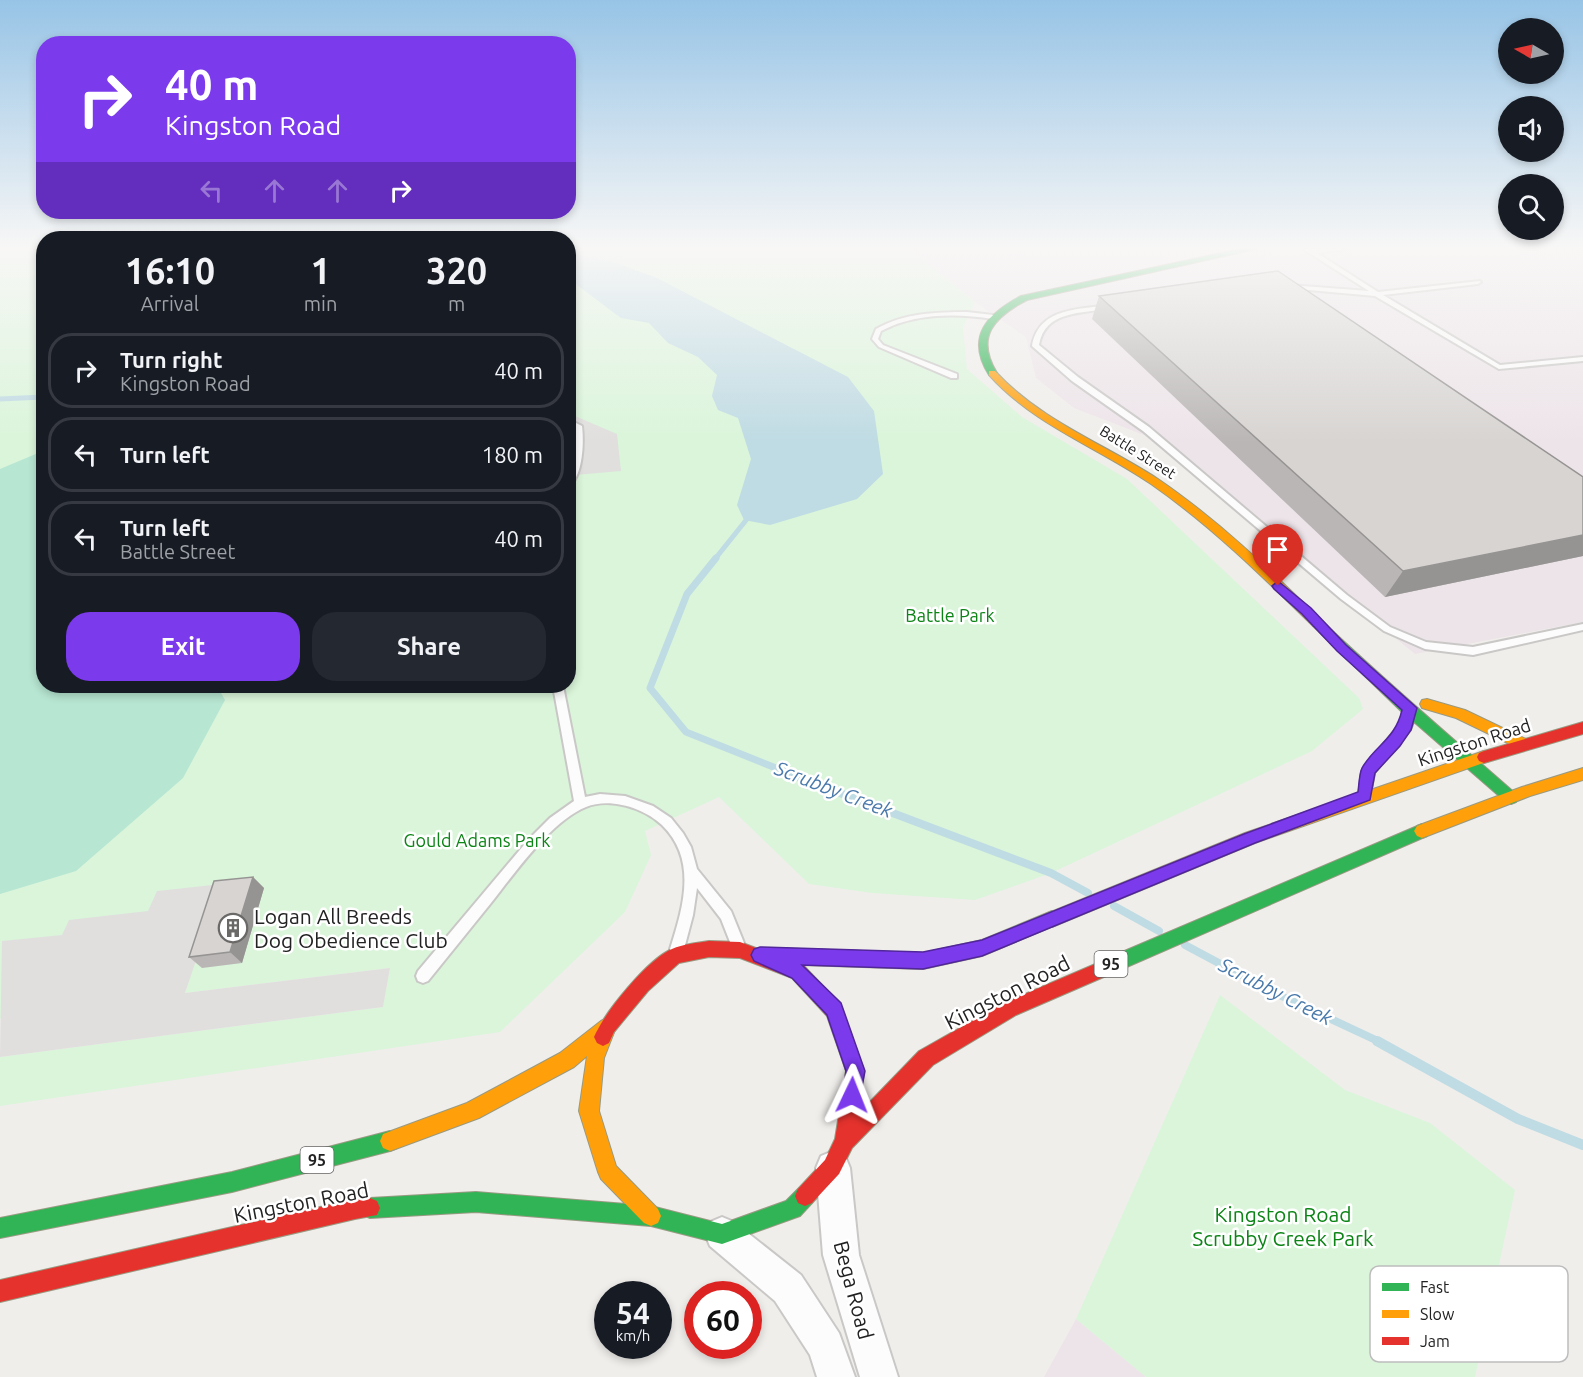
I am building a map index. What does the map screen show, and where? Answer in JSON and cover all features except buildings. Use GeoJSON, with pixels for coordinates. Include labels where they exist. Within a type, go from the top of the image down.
{"type":"FeatureCollection","features":[{"type":"Feature","properties":{"kind":"main road"},"geometry":{"type":"LineString","coordinates":[[993,317],[998,313]]}},
{"type":"Feature","properties":{"kind":"main road","name":"Battle Street"},"geometry":{"type":"LineString","coordinates":[[993,317],[984,331],[981,349],[993,375],[1008,391],[1174,494],[1307,611],[1341,648],[1458,730]]}},
{"type":"Feature","properties":{"kind":"main road","name":"Battle Street"},"geometry":{"type":"LineString","coordinates":[[1307,611],[1355,644],[1387,671]]}},
{"type":"Feature","properties":{"kind":"main road"},"geometry":{"type":"LineString","coordinates":[[1365,796],[1368,771],[1395,742],[1419,703],[1460,714],[1523,744]]}},
{"type":"Feature","properties":{"kind":"main road","name":"Battle Street"},"geometry":{"type":"LineString","coordinates":[[1419,703],[1471,761],[1511,798]]}},
{"type":"Feature","properties":{"kind":"main road","name":"Kingston Road"},"geometry":{"type":"LineString","coordinates":[[760,955],[923,961],[982,948],[1365,796],[1523,744],[1583,728]]}},
{"type":"Feature","properties":{"kind":"main road"},"geometry":{"type":"LineString","coordinates":[[1474,745],[1527,791]]}},
{"type":"Feature","properties":{"kind":"main road","name":"Kingston Road"},"geometry":{"type":"LineString","coordinates":[[839,1154],[926,1058],[1010,1009],[1398,840],[1527,791],[1583,774]]}},
{"type":"Feature","properties":{"kind":"main road","name":"95"},"geometry":{"type":"LineString","coordinates":[[651,1216],[608,1172],[590,1111],[595,1059],[608,1026],[642,985],[675,956],[709,949],[740,950],[760,955],[798,972],[834,1010],[855,1071],[839,1154],[793,1209],[722,1234]]}},
{"type":"Feature","properties":{"kind":"main road","name":"Kingston Road"},"geometry":{"type":"LineString","coordinates":[[0,1228],[232,1182],[381,1144],[472,1111],[567,1060],[608,1026]]}},
{"type":"Feature","properties":{"kind":"main road","name":"Kingston Road"},"geometry":{"type":"LineString","coordinates":[[0,1291],[355,1209],[476,1202],[651,1216],[722,1234]]}},
{"type":"Feature","properties":{"kind":"street","name":"Bega Road"},"geometry":{"type":"LineString","coordinates":[[839,1154],[841,1255],[879,1377]]}},
{"type":"Feature","properties":{"kind":"street"},"geometry":{"type":"LineString","coordinates":[[722,1234],[788,1288],[826,1346],[836,1377]]}},
{"type":"Feature","properties":{"kind":"lane"},"geometry":{"type":"LineString","coordinates":[[954,313],[896,322],[878,330],[875,339],[881,346],[954,376]]}},
{"type":"Feature","properties":{"kind":"lane"},"geometry":{"type":"LineString","coordinates":[[971,313],[993,317]]}},
{"type":"Feature","properties":{"kind":"lane"},"geometry":{"type":"LineString","coordinates":[[1075,313],[1060,316],[1042,324],[1035,334],[1035,346],[1075,379],[1146,429],[1344,597],[1388,629],[1425,645],[1473,651],[1583,627]]}},
{"type":"Feature","properties":{"kind":"lane"},"geometry":{"type":"LineString","coordinates":[[1409,313],[1499,367],[1583,359]]}},
{"type":"Feature","properties":{"kind":"lane"},"geometry":{"type":"LineString","coordinates":[[576,425],[579,438],[576,466]]}},
{"type":"Feature","properties":{"kind":"lane"},"geometry":{"type":"LineString","coordinates":[[559,693],[580,803]]}},
{"type":"Feature","properties":{"kind":"lane"},"geometry":{"type":"LineString","coordinates":[[423,976],[529,848],[580,803],[617,800],[639,804],[664,819],[681,835],[693,873],[692,899],[675,956]]}},
{"type":"Feature","properties":{"kind":"lane"},"geometry":{"type":"LineString","coordinates":[[693,873],[726,915],[740,950]]}},
{"type":"Feature","properties":{"kind":"shaded area"},"geometry":{"type":"Polygon","coordinates":[[[991,313],[1583,313],[1583,622],[1415,654],[1144,435],[1074,408],[1036,378],[1026,337],[991,313]]]}},
{"type":"Feature","properties":{"kind":"shaded area"},"geometry":{"type":"Polygon","coordinates":[[[576,416],[617,434],[621,471],[576,475],[578,426],[576,426],[576,416]]]}},
{"type":"Feature","properties":{"kind":"shaded area"},"geometry":{"type":"Polygon","coordinates":[[[222,884],[185,993],[390,968],[383,1007],[0,1057],[2,941],[62,935],[69,920],[148,911],[157,891],[222,884]]]}},
{"type":"Feature","properties":{"kind":"shaded area"},"geometry":{"type":"Polygon","coordinates":[[[1076,1319],[1146,1377],[1044,1377],[1076,1319]]]}},
{"type":"Feature","properties":{"kind":"green space"},"geometry":{"type":"Polygon","coordinates":[[[0,313],[36,313],[36,693],[576,693],[576,313],[970,313],[963,328],[967,369],[1022,417],[1127,479],[1359,698],[1363,709],[1312,751],[1051,873],[975,900],[872,893],[809,884],[719,797],[645,831],[651,855],[625,912],[500,1032],[0,1106],[0,1057],[383,1007],[390,968],[185,993],[189,982],[0,1019],[0,313]]]}},
{"type":"Feature","properties":{"kind":"green space"},"geometry":{"type":"Polygon","coordinates":[[[36,454],[36,693],[221,693],[225,700],[183,778],[76,871],[0,894],[0,469],[36,454]]]}},
{"type":"Feature","properties":{"kind":"green space","name":"Kingston Road Scrubby Creek Park"},"geometry":{"type":"Polygon","coordinates":[[[1220,995],[1345,1090],[1430,1123],[1515,1190],[1499,1266],[1370,1266],[1370,1362],[1478,1362],[1475,1377],[1146,1377],[1076,1319],[1220,995]]]}},
{"type":"Feature","properties":{"kind":"water"},"geometry":{"type":"Polygon","coordinates":[[[615,313],[725,313],[848,377],[874,411],[883,474],[857,499],[770,525],[744,520],[737,505],[751,459],[738,418],[718,410],[712,396],[717,375],[698,357],[668,343],[649,323],[621,318],[615,313]]]}},
{"type":"Feature","properties":{"kind":"waterway"},"geometry":{"type":"LineString","coordinates":[[0,399],[36,397]]}},
{"type":"Feature","properties":{"kind":"waterway","name":"Scrubby Creek"},"geometry":{"type":"LineString","coordinates":[[715,559],[751,514]]}},
{"type":"Feature","properties":{"kind":"waterway","name":"Scrubby Creek"},"geometry":{"type":"LineString","coordinates":[[716,558],[687,594],[650,688],[686,732],[791,774]]}},
{"type":"Feature","properties":{"kind":"waterway","name":"Scrubby Creek"},"geometry":{"type":"LineString","coordinates":[[787,773],[1051,873],[1088,893]]}},
{"type":"Feature","properties":{"kind":"waterway","name":"Scrubby Creek"},"geometry":{"type":"LineString","coordinates":[[1114,906],[1159,931]]}},
{"type":"Feature","properties":{"kind":"waterway","name":"Scrubby Creek"},"geometry":{"type":"LineString","coordinates":[[1185,945],[1273,992],[1380,1042]]}},
{"type":"Feature","properties":{"kind":"waterway","name":"Scrubby Creek"},"geometry":{"type":"LineString","coordinates":[[1377,1041],[1518,1119],[1583,1145]]}},
{"type":"Feature","properties":{"kind":"traffic: fast"},"geometry":{"type":"LineString","coordinates":[[992,373],[985,361],[982,349],[983,338],[987,328],[1000,313]]}},
{"type":"Feature","properties":{"kind":"traffic: fast"},"geometry":{"type":"LineString","coordinates":[[1317,623],[1382,686],[1511,798]]}},
{"type":"Feature","properties":{"kind":"traffic: fast"},"geometry":{"type":"LineString","coordinates":[[1365,796],[1368,771],[1406,726],[1410,708]]}},
{"type":"Feature","properties":{"kind":"traffic: fast"},"geometry":{"type":"LineString","coordinates":[[1107,967],[1422,831]]}},
{"type":"Feature","properties":{"kind":"traffic: fast"},"geometry":{"type":"LineString","coordinates":[[771,956],[923,961],[982,948],[1052,919]]}},
{"type":"Feature","properties":{"kind":"traffic: fast"},"geometry":{"type":"LineString","coordinates":[[0,1228],[232,1182],[390,1141]]}},
{"type":"Feature","properties":{"kind":"traffic: fast"},"geometry":{"type":"LineString","coordinates":[[370,1208],[476,1202],[651,1216],[722,1234],[793,1209],[805,1196]]}},
{"type":"Feature","properties":{"kind":"traffic: slow"},"geometry":{"type":"LineString","coordinates":[[992,373],[1007,390],[1046,419],[1135,469],[1198,514],[1239,549],[1317,623]]}},
{"type":"Feature","properties":{"kind":"traffic: slow"},"geometry":{"type":"LineString","coordinates":[[1427,704],[1460,714],[1523,744]]}},
{"type":"Feature","properties":{"kind":"traffic: slow"},"geometry":{"type":"LineString","coordinates":[[1052,919],[1250,838],[1484,757]]}},
{"type":"Feature","properties":{"kind":"traffic: slow"},"geometry":{"type":"LineString","coordinates":[[1422,831],[1527,791],[1583,774]]}},
{"type":"Feature","properties":{"kind":"traffic: slow"},"geometry":{"type":"LineString","coordinates":[[390,1141],[472,1111],[567,1060],[607,1027]]}},
{"type":"Feature","properties":{"kind":"traffic: slow"},"geometry":{"type":"LineString","coordinates":[[603,1037],[595,1058],[589,1111],[608,1172],[651,1216]]}},
{"type":"Feature","properties":{"kind":"traffic: jam"},"geometry":{"type":"LineString","coordinates":[[1484,757],[1583,728]]}},
{"type":"Feature","properties":{"kind":"traffic: jam"},"geometry":{"type":"LineString","coordinates":[[603,1037],[608,1026],[642,985],[675,956],[709,949],[740,950],[798,972],[834,1010],[855,1071],[845,1141],[832,1167],[805,1196]]}},
{"type":"Feature","properties":{"kind":"traffic: jam"},"geometry":{"type":"LineString","coordinates":[[845,1141],[926,1058],[1010,1009],[1107,967]]}},
{"type":"Feature","properties":{"kind":"traffic: jam"},"geometry":{"type":"LineString","coordinates":[[0,1291],[355,1209],[370,1208]]}},
{"type":"Feature","properties":{"kind":"place","name":"Logan All Breeds Dog Obedience Club"},"geometry":{"type":"Point","coordinates":[233,928]}},
{"type":"Feature","properties":{"kind":"route"},"geometry":{"type":"LineString","coordinates":[[852,1095],[855,1071],[834,1010],[798,972],[760,955],[923,961],[982,948],[1250,838],[1365,796],[1368,771],[1384,756],[1406,726],[1410,708],[1341,648],[1307,611],[1278,586]]}},
{"type":"Feature","properties":{"kind":"park label","name":"Battle Park"},"geometry":{"type":"Point","coordinates":[950,615]}},
{"type":"Feature","properties":{"kind":"park label","name":"Gould Adams Park"},"geometry":{"type":"Point","coordinates":[477,840]}}]}
